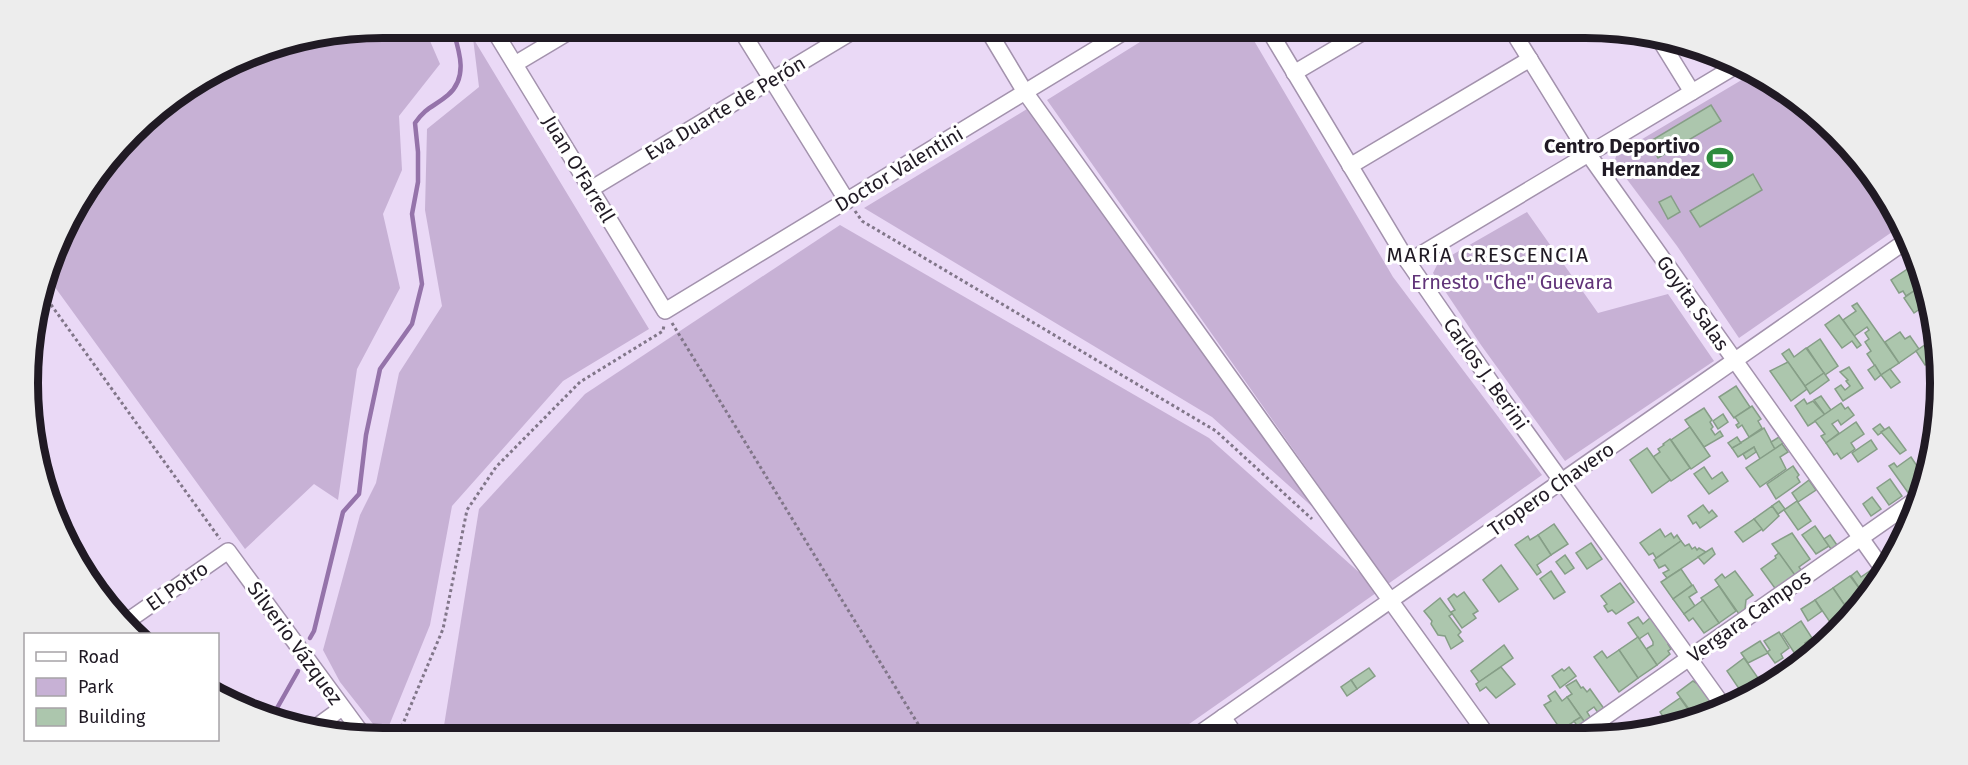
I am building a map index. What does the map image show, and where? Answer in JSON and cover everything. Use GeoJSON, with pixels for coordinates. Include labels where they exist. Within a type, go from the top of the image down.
{"type":"FeatureCollection","features":[{"type":"Feature","properties":{"kind":"street","name":"Juan O'Farrell"},"geometry":{"type":"LineString","coordinates":[[499,38],[665,311]]}},
{"type":"Feature","properties":{"kind":"street"},"geometry":{"type":"LineString","coordinates":[[515,64],[559,38]]}},
{"type":"Feature","properties":{"kind":"street"},"geometry":{"type":"LineString","coordinates":[[747,38],[847,201]]}},
{"type":"Feature","properties":{"kind":"street","name":"Eva Duarte de Perón"},"geometry":{"type":"LineString","coordinates":[[591,189],[842,38]]}},
{"type":"Feature","properties":{"kind":"street"},"geometry":{"type":"LineString","coordinates":[[993,38],[1025,92],[1481,728]]}},
{"type":"Feature","properties":{"kind":"street","name":"Doctor Valentini"},"geometry":{"type":"LineString","coordinates":[[665,311],[1114,38]]}},
{"type":"Feature","properties":{"kind":"street","name":"Carlos J. Berini"},"geometry":{"type":"LineString","coordinates":[[1273,38],[1408,262],[1501,397],[1719,700]]}},
{"type":"Feature","properties":{"kind":"street"},"geometry":{"type":"LineString","coordinates":[[1294,73],[1353,38]]}},
{"type":"Feature","properties":{"kind":"street","name":"Goyita Salas"},"geometry":{"type":"LineString","coordinates":[[1517,38],[1588,155],[1879,564]]}},
{"type":"Feature","properties":{"kind":"street"},"geometry":{"type":"LineString","coordinates":[[1664,46],[1692,92]]}},
{"type":"Feature","properties":{"kind":"street"},"geometry":{"type":"LineString","coordinates":[[1350,166],[1530,59]]}},
{"type":"Feature","properties":{"kind":"street"},"geometry":{"type":"LineString","coordinates":[[1408,262],[1730,69]]}},
{"type":"Feature","properties":{"kind":"street","name":"Tropero Chavero"},"geometry":{"type":"LineString","coordinates":[[1207,728],[1901,244]]}},
{"type":"Feature","properties":{"kind":"street","name":"Vergara Campos"},"geometry":{"type":"LineString","coordinates":[[1589,728],[1907,505]]}},
{"type":"Feature","properties":{"kind":"street","name":"El Potro"},"geometry":{"type":"LineString","coordinates":[[131,618],[228,550]]}},
{"type":"Feature","properties":{"kind":"street","name":"Silverio Vázquez"},"geometry":{"type":"LineString","coordinates":[[228,550],[357,727]]}},
{"type":"Feature","properties":{"kind":"street"},"geometry":{"type":"LineString","coordinates":[[322,722],[342,708]]}},
{"type":"Feature","properties":{"kind":"street"},"geometry":{"type":"LineString","coordinates":[[1223,717],[1231,728]]}},
{"type":"Feature","properties":{"kind":"path"},"geometry":{"type":"LineString","coordinates":[[847,201],[862,221],[1216,431],[1318,524]]}},
{"type":"Feature","properties":{"kind":"path"},"geometry":{"type":"LineString","coordinates":[[47,300],[228,550]]}},
{"type":"Feature","properties":{"kind":"path"},"geometry":{"type":"LineString","coordinates":[[665,311],[920,728]]}},
{"type":"Feature","properties":{"kind":"path"},"geometry":{"type":"LineString","coordinates":[[401,728],[443,629],[467,510],[496,467],[580,382],[663,331],[665,311]]}},
{"type":"Feature","properties":{"kind":"green space"},"geometry":{"type":"Polygon","coordinates":[[[360,38],[429,38],[440,64],[399,116],[402,170],[383,214],[400,288],[357,369],[338,500],[314,484],[245,549],[52,283],[56,272],[73,230],[109,172],[155,123],[210,84],[250,64],[315,44],[360,38]]]}},
{"type":"Feature","properties":{"kind":"green space"},"geometry":{"type":"Polygon","coordinates":[[[473,38],[649,329],[563,381],[452,506],[430,625],[388,728],[376,728],[340,682],[323,650],[360,515],[376,483],[399,373],[442,306],[425,210],[427,129],[479,87],[473,38]]]}},
{"type":"Feature","properties":{"kind":"green space"},"geometry":{"type":"Polygon","coordinates":[[[1146,38],[1252,38],[1393,277],[1542,475],[1388,584],[1047,100],[1146,38]]]}},
{"type":"Feature","properties":{"kind":"green space"},"geometry":{"type":"Polygon","coordinates":[[[1746,77],[1796,109],[1845,155],[1892,232],[1739,338],[1677,246],[1614,162],[1617,154],[1746,77]]]}},
{"type":"Feature","properties":{"kind":"green space"},"geometry":{"type":"Polygon","coordinates":[[[1027,109],[1316,510],[1212,417],[864,208],[1027,109]]]}},
{"type":"Feature","properties":{"kind":"green space","name":"Ernesto \"Che\" Guevara"},"geometry":{"type":"Polygon","coordinates":[[[1527,212],[1598,313],[1668,294],[1714,361],[1565,461],[1481,345],[1433,273],[1438,263],[1527,212]]]}},
{"type":"Feature","properties":{"kind":"green space"},"geometry":{"type":"Polygon","coordinates":[[[840,225],[1209,438],[1361,574],[1376,593],[1183,728],[444,728],[479,509],[585,394],[840,225]]]}},
{"type":"Feature","properties":{"kind":"building"},"geometry":{"type":"Polygon","coordinates":[[[1711,105],[1721,121],[1658,158],[1649,142],[1711,105]]]}},
{"type":"Feature","properties":{"kind":"building"},"geometry":{"type":"Polygon","coordinates":[[[1753,174],[1762,190],[1700,227],[1690,211],[1753,174]]]}},
{"type":"Feature","properties":{"kind":"building"},"geometry":{"type":"Polygon","coordinates":[[[1671,196],[1680,212],[1668,219],[1659,202],[1671,196]]]}},
{"type":"Feature","properties":{"kind":"building"},"geometry":{"type":"Polygon","coordinates":[[[1910,267],[1918,289],[1906,296],[1903,291],[1899,293],[1891,280],[1910,267]]]}},
{"type":"Feature","properties":{"kind":"building"},"geometry":{"type":"Polygon","coordinates":[[[1917,288],[1922,307],[1914,313],[1904,298],[1917,288]]]}},
{"type":"Feature","properties":{"kind":"building"},"geometry":{"type":"Polygon","coordinates":[[[1857,303],[1899,363],[1881,375],[1867,354],[1871,351],[1865,342],[1869,339],[1865,333],[1869,330],[1867,327],[1854,336],[1843,320],[1856,311],[1852,306],[1857,303]]]}},
{"type":"Feature","properties":{"kind":"building"},"geometry":{"type":"Polygon","coordinates":[[[1839,315],[1861,345],[1857,348],[1852,341],[1842,348],[1825,325],[1839,315]]]}},
{"type":"Feature","properties":{"kind":"building"},"geometry":{"type":"Polygon","coordinates":[[[1900,332],[1905,339],[1910,336],[1919,349],[1899,363],[1885,342],[1900,332]]]}},
{"type":"Feature","properties":{"kind":"building"},"geometry":{"type":"Polygon","coordinates":[[[1820,339],[1838,366],[1825,375],[1807,348],[1820,339]]]}},
{"type":"Feature","properties":{"kind":"building"},"geometry":{"type":"Polygon","coordinates":[[[1928,342],[1930,362],[1925,365],[1916,351],[1928,342]]]}},
{"type":"Feature","properties":{"kind":"building"},"geometry":{"type":"Polygon","coordinates":[[[1806,348],[1824,373],[1805,386],[1782,354],[1789,349],[1794,357],[1806,348]]]}},
{"type":"Feature","properties":{"kind":"building"},"geometry":{"type":"Polygon","coordinates":[[[1788,362],[1807,389],[1791,401],[1770,371],[1788,362]]]}},
{"type":"Feature","properties":{"kind":"building"},"geometry":{"type":"Polygon","coordinates":[[[1875,365],[1881,375],[1875,380],[1868,370],[1875,365]]]}},
{"type":"Feature","properties":{"kind":"building"},"geometry":{"type":"Polygon","coordinates":[[[1849,367],[1863,388],[1843,401],[1835,389],[1841,385],[1845,390],[1850,386],[1846,381],[1848,380],[1840,372],[1849,367]]]}},
{"type":"Feature","properties":{"kind":"building"},"geometry":{"type":"Polygon","coordinates":[[[1890,369],[1900,382],[1891,388],[1881,375],[1890,369]]]}},
{"type":"Feature","properties":{"kind":"building"},"geometry":{"type":"Polygon","coordinates":[[[1824,373],[1829,380],[1810,394],[1805,386],[1824,373]]]}},
{"type":"Feature","properties":{"kind":"building"},"geometry":{"type":"Polygon","coordinates":[[[1736,386],[1750,407],[1734,418],[1719,397],[1736,386]]]}},
{"type":"Feature","properties":{"kind":"building"},"geometry":{"type":"Polygon","coordinates":[[[1821,396],[1831,410],[1825,415],[1814,400],[1821,396]]]}},
{"type":"Feature","properties":{"kind":"building"},"geometry":{"type":"Polygon","coordinates":[[[1804,399],[1807,404],[1813,401],[1825,415],[1808,426],[1795,406],[1804,399]]]}},
{"type":"Feature","properties":{"kind":"building"},"geometry":{"type":"Polygon","coordinates":[[[1841,403],[1845,409],[1848,407],[1854,415],[1841,425],[1838,420],[1832,424],[1839,433],[1826,443],[1821,436],[1825,434],[1815,421],[1841,403]]]}},
{"type":"Feature","properties":{"kind":"building"},"geometry":{"type":"Polygon","coordinates":[[[1752,406],[1761,419],[1758,421],[1762,428],[1749,437],[1742,425],[1738,428],[1736,425],[1739,423],[1735,417],[1752,406]]]}},
{"type":"Feature","properties":{"kind":"building"},"geometry":{"type":"Polygon","coordinates":[[[1704,408],[1712,420],[1711,429],[1715,435],[1720,431],[1723,436],[1704,447],[1685,420],[1704,408]]]}},
{"type":"Feature","properties":{"kind":"building"},"geometry":{"type":"Polygon","coordinates":[[[1723,414],[1728,422],[1718,429],[1713,421],[1723,414]]]}},
{"type":"Feature","properties":{"kind":"building"},"geometry":{"type":"Polygon","coordinates":[[[1856,422],[1864,434],[1851,443],[1855,449],[1841,459],[1837,453],[1834,455],[1826,443],[1856,422]]]}},
{"type":"Feature","properties":{"kind":"building"},"geometry":{"type":"Polygon","coordinates":[[[1880,424],[1885,430],[1878,435],[1873,429],[1880,424]]]}},
{"type":"Feature","properties":{"kind":"building"},"geometry":{"type":"Polygon","coordinates":[[[1690,427],[1710,456],[1691,469],[1671,440],[1690,427]]]}},
{"type":"Feature","properties":{"kind":"building"},"geometry":{"type":"Polygon","coordinates":[[[1889,427],[1906,450],[1900,454],[1881,432],[1889,427]]]}},
{"type":"Feature","properties":{"kind":"building"},"geometry":{"type":"Polygon","coordinates":[[[1764,428],[1775,449],[1760,459],[1754,447],[1738,457],[1732,448],[1764,428]]]}},
{"type":"Feature","properties":{"kind":"building"},"geometry":{"type":"Polygon","coordinates":[[[1737,437],[1741,443],[1732,448],[1728,443],[1737,437]]]}},
{"type":"Feature","properties":{"kind":"building"},"geometry":{"type":"Polygon","coordinates":[[[1779,437],[1783,443],[1775,449],[1771,442],[1779,437]]]}},
{"type":"Feature","properties":{"kind":"building"},"geometry":{"type":"Polygon","coordinates":[[[1670,439],[1690,468],[1671,481],[1653,457],[1660,452],[1658,449],[1670,439]]]}},
{"type":"Feature","properties":{"kind":"building"},"geometry":{"type":"Polygon","coordinates":[[[1871,440],[1877,449],[1858,462],[1852,453],[1871,440]]]}},
{"type":"Feature","properties":{"kind":"building"},"geometry":{"type":"Polygon","coordinates":[[[1782,444],[1788,452],[1780,457],[1786,469],[1760,487],[1746,468],[1782,444]]]}},
{"type":"Feature","properties":{"kind":"building"},"geometry":{"type":"Polygon","coordinates":[[[1754,447],[1756,452],[1746,459],[1743,454],[1754,447]]]}},
{"type":"Feature","properties":{"kind":"building"},"geometry":{"type":"Polygon","coordinates":[[[1647,448],[1670,480],[1652,493],[1630,460],[1647,448]]]}},
{"type":"Feature","properties":{"kind":"building"},"geometry":{"type":"Polygon","coordinates":[[[1911,457],[1920,470],[1911,496],[1889,466],[1894,463],[1897,467],[1911,457]]]}},
{"type":"Feature","properties":{"kind":"building"},"geometry":{"type":"Polygon","coordinates":[[[1793,466],[1799,475],[1797,477],[1800,482],[1776,499],[1767,484],[1793,466]]]}},
{"type":"Feature","properties":{"kind":"building"},"geometry":{"type":"Polygon","coordinates":[[[1704,467],[1712,479],[1722,472],[1728,481],[1709,494],[1694,474],[1704,467]]]}},
{"type":"Feature","properties":{"kind":"building"},"geometry":{"type":"Polygon","coordinates":[[[1890,479],[1902,496],[1889,505],[1877,488],[1890,479]]]}},
{"type":"Feature","properties":{"kind":"building"},"geometry":{"type":"Polygon","coordinates":[[[1809,480],[1816,490],[1798,502],[1792,493],[1809,480]]]}},
{"type":"Feature","properties":{"kind":"building"},"geometry":{"type":"Polygon","coordinates":[[[1872,497],[1881,509],[1871,516],[1863,504],[1872,497]]]}},
{"type":"Feature","properties":{"kind":"building"},"geometry":{"type":"Polygon","coordinates":[[[1779,501],[1785,509],[1778,514],[1772,506],[1779,501]]]}},
{"type":"Feature","properties":{"kind":"building"},"geometry":{"type":"Polygon","coordinates":[[[1797,501],[1811,521],[1798,530],[1784,510],[1797,501]]]}},
{"type":"Feature","properties":{"kind":"building"},"geometry":{"type":"Polygon","coordinates":[[[1703,505],[1709,513],[1712,510],[1717,516],[1700,528],[1696,522],[1693,524],[1688,516],[1703,505]]]}},
{"type":"Feature","properties":{"kind":"building"},"geometry":{"type":"Polygon","coordinates":[[[1772,506],[1779,516],[1763,531],[1754,519],[1772,506]]]}},
{"type":"Feature","properties":{"kind":"building"},"geometry":{"type":"Polygon","coordinates":[[[1754,519],[1762,529],[1743,542],[1735,532],[1754,519]]]}},
{"type":"Feature","properties":{"kind":"building"},"geometry":{"type":"Polygon","coordinates":[[[1554,524],[1568,544],[1551,555],[1538,535],[1554,524]]]}},
{"type":"Feature","properties":{"kind":"building"},"geometry":{"type":"Polygon","coordinates":[[[1815,526],[1829,546],[1816,554],[1802,535],[1815,526]]]}},
{"type":"Feature","properties":{"kind":"building"},"geometry":{"type":"Polygon","coordinates":[[[1660,529],[1665,537],[1671,533],[1674,538],[1677,535],[1681,541],[1656,558],[1653,553],[1649,555],[1640,543],[1660,529]]]}},
{"type":"Feature","properties":{"kind":"building"},"geometry":{"type":"Polygon","coordinates":[[[1792,533],[1810,559],[1799,567],[1803,573],[1797,578],[1772,544],[1792,533]]]}},
{"type":"Feature","properties":{"kind":"building"},"geometry":{"type":"Polygon","coordinates":[[[1538,535],[1551,555],[1537,565],[1541,572],[1537,575],[1515,545],[1528,536],[1530,540],[1538,535]]]}},
{"type":"Feature","properties":{"kind":"building"},"geometry":{"type":"Polygon","coordinates":[[[1830,535],[1839,548],[1833,552],[1824,539],[1830,535]]]}},
{"type":"Feature","properties":{"kind":"building"},"geometry":{"type":"Polygon","coordinates":[[[1681,541],[1685,546],[1689,544],[1692,549],[1695,547],[1697,550],[1699,548],[1706,552],[1667,578],[1663,573],[1669,570],[1665,565],[1659,568],[1654,560],[1681,541]]]}},
{"type":"Feature","properties":{"kind":"building"},"geometry":{"type":"Polygon","coordinates":[[[1591,543],[1602,559],[1587,569],[1576,553],[1591,543]]]}},
{"type":"Feature","properties":{"kind":"building"},"geometry":{"type":"Polygon","coordinates":[[[1712,548],[1715,554],[1704,564],[1698,557],[1712,548]]]}},
{"type":"Feature","properties":{"kind":"building"},"geometry":{"type":"Polygon","coordinates":[[[1779,553],[1797,578],[1777,591],[1761,569],[1779,553]]]}},
{"type":"Feature","properties":{"kind":"building"},"geometry":{"type":"Polygon","coordinates":[[[1565,555],[1574,568],[1565,574],[1556,562],[1565,555]]]}},
{"type":"Feature","properties":{"kind":"building"},"geometry":{"type":"Polygon","coordinates":[[[1501,565],[1518,589],[1499,602],[1483,580],[1501,565]]]}},
{"type":"Feature","properties":{"kind":"building"},"geometry":{"type":"Polygon","coordinates":[[[1681,569],[1692,585],[1673,599],[1661,582],[1681,569]]]}},
{"type":"Feature","properties":{"kind":"building"},"geometry":{"type":"Polygon","coordinates":[[[1875,569],[1861,590],[1851,576],[1857,571],[1861,577],[1875,569]]]}},
{"type":"Feature","properties":{"kind":"building"},"geometry":{"type":"Polygon","coordinates":[[[1551,571],[1565,592],[1554,599],[1540,579],[1551,571]]]}},
{"type":"Feature","properties":{"kind":"building"},"geometry":{"type":"Polygon","coordinates":[[[1735,571],[1753,595],[1746,600],[1745,609],[1739,614],[1715,580],[1722,574],[1725,578],[1735,571]]]}},
{"type":"Feature","properties":{"kind":"building"},"geometry":{"type":"Polygon","coordinates":[[[1850,576],[1861,590],[1844,604],[1833,588],[1850,576]]]}},
{"type":"Feature","properties":{"kind":"building"},"geometry":{"type":"Polygon","coordinates":[[[1620,583],[1634,602],[1616,614],[1612,610],[1608,612],[1604,606],[1607,604],[1601,596],[1620,583]]]}},
{"type":"Feature","properties":{"kind":"building"},"geometry":{"type":"Polygon","coordinates":[[[1693,585],[1697,592],[1689,597],[1695,606],[1684,614],[1673,599],[1693,585]]]}},
{"type":"Feature","properties":{"kind":"building"},"geometry":{"type":"Polygon","coordinates":[[[1719,586],[1736,611],[1719,623],[1701,598],[1719,586]]]}},
{"type":"Feature","properties":{"kind":"building"},"geometry":{"type":"Polygon","coordinates":[[[1833,588],[1847,608],[1831,624],[1815,600],[1833,588]]]}},
{"type":"Feature","properties":{"kind":"building"},"geometry":{"type":"Polygon","coordinates":[[[1464,592],[1478,611],[1473,614],[1476,618],[1462,628],[1451,612],[1455,610],[1448,599],[1454,594],[1457,597],[1464,592]]]}},
{"type":"Feature","properties":{"kind":"building"},"geometry":{"type":"Polygon","coordinates":[[[1440,598],[1452,614],[1449,616],[1461,632],[1458,635],[1463,641],[1451,649],[1445,636],[1438,635],[1431,624],[1432,621],[1424,611],[1440,598]]]}},
{"type":"Feature","properties":{"kind":"building"},"geometry":{"type":"Polygon","coordinates":[[[1703,600],[1719,623],[1704,633],[1693,618],[1689,621],[1684,614],[1703,600]]]}},
{"type":"Feature","properties":{"kind":"building"},"geometry":{"type":"Polygon","coordinates":[[[1815,600],[1822,611],[1808,621],[1801,609],[1815,600]]]}},
{"type":"Feature","properties":{"kind":"building"},"geometry":{"type":"Polygon","coordinates":[[[1638,617],[1643,624],[1651,617],[1669,643],[1670,654],[1657,665],[1646,649],[1653,645],[1648,633],[1639,639],[1628,623],[1638,617]]]}},
{"type":"Feature","properties":{"kind":"building"},"geometry":{"type":"Polygon","coordinates":[[[1801,621],[1812,638],[1805,643],[1807,647],[1796,656],[1782,634],[1801,621]]]}},
{"type":"Feature","properties":{"kind":"building"},"geometry":{"type":"Polygon","coordinates":[[[1779,632],[1789,648],[1781,654],[1783,658],[1775,663],[1767,652],[1770,650],[1764,641],[1779,632]]]}},
{"type":"Feature","properties":{"kind":"building"},"geometry":{"type":"Polygon","coordinates":[[[1638,637],[1657,665],[1638,678],[1619,650],[1638,637]]]}},
{"type":"Feature","properties":{"kind":"building"},"geometry":{"type":"Polygon","coordinates":[[[1760,641],[1768,653],[1748,663],[1741,653],[1760,641]]]}},
{"type":"Feature","properties":{"kind":"building"},"geometry":{"type":"Polygon","coordinates":[[[1504,645],[1513,658],[1479,682],[1471,671],[1504,645]]]}},
{"type":"Feature","properties":{"kind":"building"},"geometry":{"type":"Polygon","coordinates":[[[1619,650],[1638,678],[1619,692],[1594,657],[1602,651],[1607,658],[1619,650]]]}},
{"type":"Feature","properties":{"kind":"building"},"geometry":{"type":"Polygon","coordinates":[[[1744,658],[1758,678],[1740,691],[1727,671],[1744,658]]]}},
{"type":"Feature","properties":{"kind":"building"},"geometry":{"type":"Polygon","coordinates":[[[1501,667],[1515,684],[1496,698],[1486,687],[1480,691],[1476,684],[1501,667]]]}},
{"type":"Feature","properties":{"kind":"building"},"geometry":{"type":"Polygon","coordinates":[[[1569,667],[1576,676],[1560,688],[1552,676],[1569,667]]]}},
{"type":"Feature","properties":{"kind":"building"},"geometry":{"type":"Polygon","coordinates":[[[1369,668],[1375,676],[1357,689],[1351,680],[1369,668]]]}},
{"type":"Feature","properties":{"kind":"building"},"geometry":{"type":"Polygon","coordinates":[[[1351,680],[1357,689],[1347,696],[1341,687],[1351,680]]]}},
{"type":"Feature","properties":{"kind":"building"},"geometry":{"type":"Polygon","coordinates":[[[1576,680],[1587,692],[1590,689],[1605,710],[1599,714],[1594,707],[1587,712],[1592,720],[1586,724],[1567,697],[1572,694],[1566,686],[1576,680]]]}},
{"type":"Feature","properties":{"kind":"building"},"geometry":{"type":"Polygon","coordinates":[[[1693,681],[1703,687],[1714,703],[1690,711],[1677,693],[1693,681]]]}},
{"type":"Feature","properties":{"kind":"building"},"geometry":{"type":"Polygon","coordinates":[[[1555,691],[1562,701],[1567,697],[1581,717],[1564,728],[1560,728],[1544,705],[1551,701],[1548,696],[1555,691]]]}},
{"type":"Feature","properties":{"kind":"building"},"geometry":{"type":"Polygon","coordinates":[[[1680,698],[1690,711],[1664,718],[1660,712],[1680,698]]]}},
{"type":"Feature","properties":{"kind":"building"},"geometry":{"type":"Polygon","coordinates":[[[1581,717],[1586,724],[1578,728],[1574,721],[1581,717]]]}},
{"type":"Feature","properties":{"kind":"waterway"},"geometry":{"type":"LineString","coordinates":[[310,638],[314,631],[343,512],[359,494],[366,435],[380,369],[412,324],[422,284],[412,214],[418,182],[415,123],[427,110],[448,95],[458,80],[461,63],[455,38]]}},
{"type":"Feature","properties":{"kind":"waterway"},"geometry":{"type":"LineString","coordinates":[[276,710],[298,671]]}},
{"type":"Feature","properties":{"kind":"place","name":"Centro Deportivo Hernandez"},"geometry":{"type":"Point","coordinates":[1720,158]}},
{"type":"Feature","properties":{"kind":"district","name":"MARÍA CRESCENCIA"},"geometry":{"type":"Point","coordinates":[1488,255]}}]}
